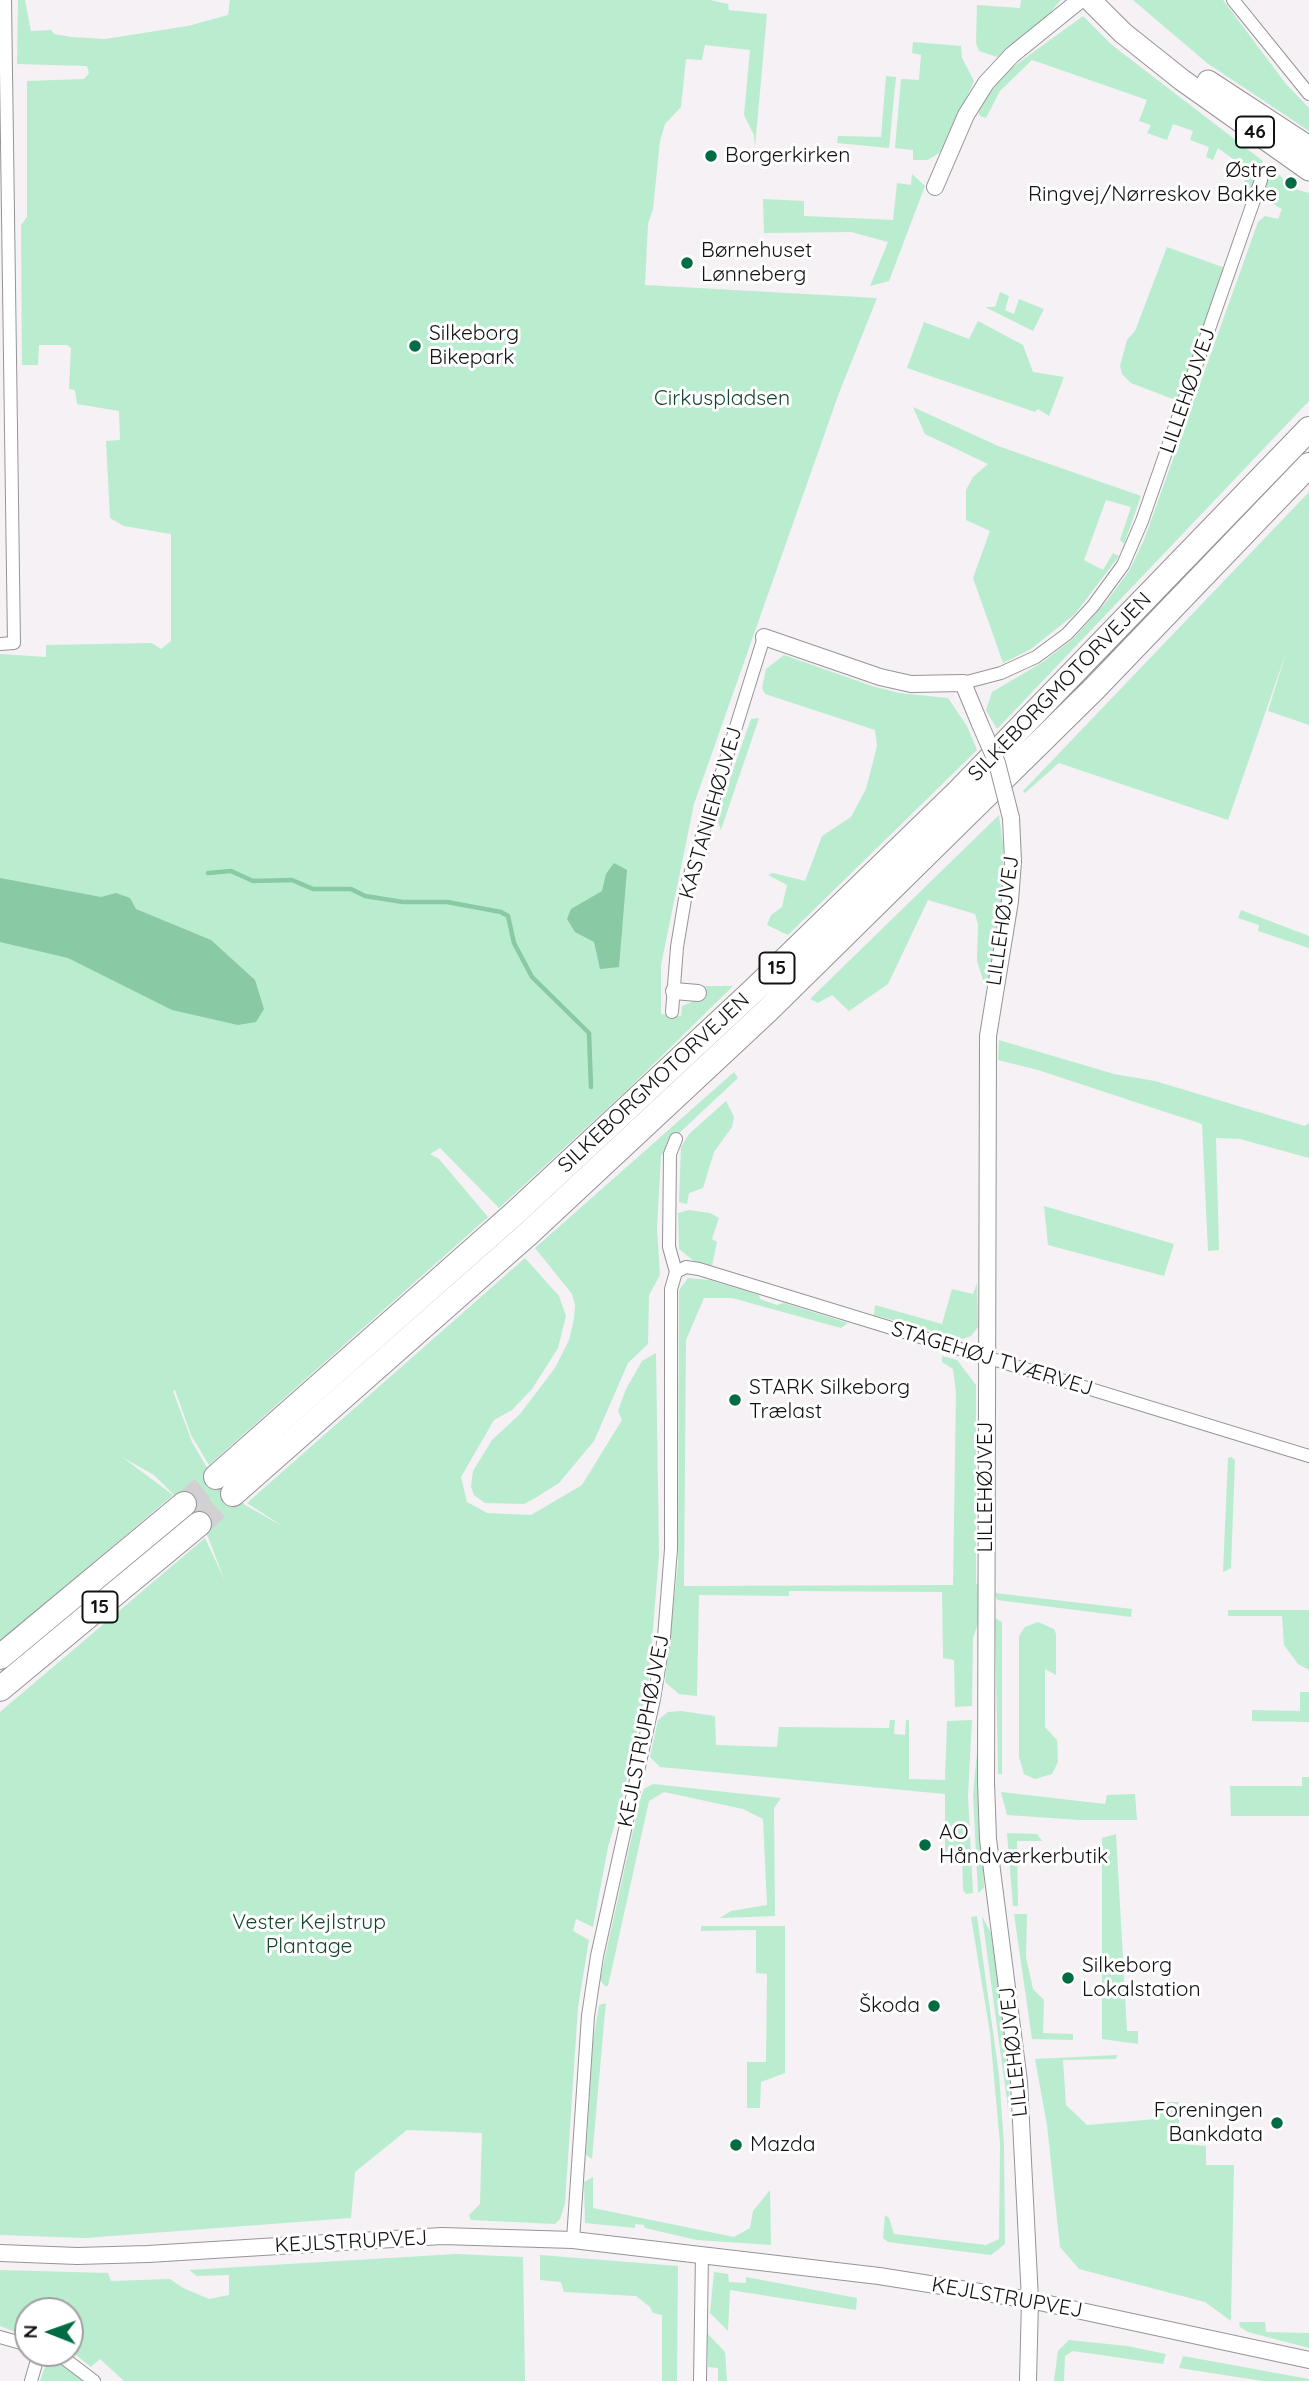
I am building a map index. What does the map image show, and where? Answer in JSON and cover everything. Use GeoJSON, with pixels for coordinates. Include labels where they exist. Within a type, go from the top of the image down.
{"type":"FeatureCollection","features":[{"type":"Feature","properties":{"kind":"highway","name":"SILKEBORGMOTORVEJEN"},"geometry":{"type":"LineString","coordinates":[[1309,429],[986,763],[754,990],[225,1486],[529,1233],[806,973],[1094,689],[1309,465]]}},
{"type":"Feature","properties":{"kind":"highway","name":"15"},"geometry":{"type":"LineString","coordinates":[[0,1657],[192,1514],[0,1689]]}},
{"type":"Feature","properties":{"kind":"main road","name":"46"},"geometry":{"type":"LineString","coordinates":[[1090,0],[1123,33],[1309,170]]}},
{"type":"Feature","properties":{"kind":"main road","name":"46"},"geometry":{"type":"LineString","coordinates":[[1109,0],[1163,49],[1309,147]]}},
{"type":"Feature","properties":{"kind":"main road"},"geometry":{"type":"LineString","coordinates":[[1202,93],[1309,159]]}},
{"type":"Feature","properties":{"kind":"street"},"geometry":{"type":"LineString","coordinates":[[0,644],[14,643],[5,385],[5,0]]}},
{"type":"Feature","properties":{"kind":"street"},"geometry":{"type":"LineString","coordinates":[[935,187],[966,115],[986,83],[1013,55],[1080,0]]}},
{"type":"Feature","properties":{"kind":"street"},"geometry":{"type":"LineString","coordinates":[[1233,0],[1309,94]]}},
{"type":"Feature","properties":{"kind":"street","name":"LILLEHØJVEJ"},"geometry":{"type":"LineString","coordinates":[[764,637],[880,677],[911,684],[963,683],[1000,673],[1036,657],[1067,634],[1093,606],[1122,565],[1142,521],[1261,180]]}},
{"type":"Feature","properties":{"kind":"street","name":"KASTANIEHØJVEJ"},"geometry":{"type":"LineString","coordinates":[[672,1012],[688,881],[764,637]]}},
{"type":"Feature","properties":{"kind":"street","name":"LILLEHØJVEJ"},"geometry":{"type":"LineString","coordinates":[[963,683],[997,762],[1011,818],[1013,861],[1010,901],[988,1036],[988,1839],[1018,2071],[1030,2300],[1028,2381]]}},
{"type":"Feature","properties":{"kind":"street"},"geometry":{"type":"LineString","coordinates":[[674,991],[698,993]]}},
{"type":"Feature","properties":{"kind":"street","name":"KEJLSTRUPHØJVEJ"},"geometry":{"type":"LineString","coordinates":[[572,2240],[588,2017],[597,1956],[654,1699],[664,1637],[671,1549],[671,1289],[676,1272],[669,1247],[670,1154],[676,1139]]}},
{"type":"Feature","properties":{"kind":"street","name":"STAGEHØJ TVÆRVEJ"},"geometry":{"type":"LineString","coordinates":[[676,1272],[686,1267],[698,1269],[1309,1456]]}},
{"type":"Feature","properties":{"kind":"street","name":"KEJLSTRUPVEJ"},"geometry":{"type":"LineString","coordinates":[[0,2253],[77,2256],[148,2254],[442,2236],[572,2240],[1030,2300],[1309,2360]]}},
{"type":"Feature","properties":{"kind":"street"},"geometry":{"type":"LineString","coordinates":[[700,2381],[702,2255]]}},
{"type":"Feature","properties":{"kind":"street"},"geometry":{"type":"LineString","coordinates":[[76,2367],[94,2381]]}},
{"type":"Feature","properties":{"kind":"green space"},"geometry":{"type":"Polygon","coordinates":[[[18,0],[25,0],[31,31],[51,30],[54,34],[71,37],[105,39],[188,26],[228,15],[230,0],[710,0],[728,4],[729,10],[767,14],[755,147],[754,135],[744,115],[750,50],[705,45],[702,60],[686,59],[681,107],[665,124],[660,141],[653,209],[648,224],[645,285],[877,298],[839,393],[694,804],[661,965],[661,1014],[681,1016],[682,1006],[701,998],[701,986],[733,986],[626,1091],[499,1208],[440,1148],[430,1154],[439,1159],[488,1217],[209,1465],[191,1435],[175,1390],[173,1391],[192,1442],[206,1466],[245,1505],[284,1527],[247,1503],[525,1258],[559,1296],[566,1316],[558,1348],[532,1389],[512,1410],[494,1420],[461,1477],[467,1502],[487,1513],[531,1515],[582,1485],[622,1420],[618,1411],[626,1389],[642,1361],[656,1353],[659,1555],[649,1678],[622,1800],[608,1847],[593,1927],[576,1919],[573,1931],[589,1940],[578,2007],[565,2203],[560,2219],[555,2224],[471,2220],[469,2215],[480,2204],[482,2133],[407,2130],[355,2172],[351,2218],[85,2238],[0,2235],[0,1712],[205,1538],[225,1581],[208,1537],[193,1514],[154,1475],[122,1457],[173,1495],[0,1641],[0,654],[46,657],[46,645],[152,643],[161,649],[171,641],[171,534],[124,526],[110,518],[106,441],[120,440],[119,411],[77,404],[75,390],[69,389],[71,348],[67,345],[39,345],[38,365],[22,365],[21,225],[27,217],[27,81],[84,79],[89,73],[87,66],[17,64],[18,0]]]}},
{"type":"Feature","properties":{"kind":"green space"},"geometry":{"type":"Polygon","coordinates":[[[1021,0],[1061,0],[1047,16],[997,57],[979,51],[976,43],[977,5],[1020,8],[1021,0]]]}},
{"type":"Feature","properties":{"kind":"green space"},"geometry":{"type":"Polygon","coordinates":[[[1133,0],[1223,0],[1286,84],[1309,108],[1309,131],[1207,63],[1133,0]]]}},
{"type":"Feature","properties":{"kind":"green space"},"geometry":{"type":"Polygon","coordinates":[[[1083,16],[1112,45],[1263,161],[1246,200],[1240,195],[1248,170],[1218,148],[1213,160],[1206,157],[1209,147],[1190,140],[1193,131],[1173,124],[1167,140],[1147,133],[1151,125],[1139,121],[1147,100],[1032,60],[1000,91],[986,118],[980,116],[978,111],[1006,72],[1083,16]]]}},
{"type":"Feature","properties":{"kind":"green space"},"geometry":{"type":"Polygon","coordinates":[[[913,42],[961,46],[962,58],[974,81],[942,151],[928,160],[913,160],[913,150],[895,148],[901,79],[919,80],[921,55],[912,53],[913,42]]]}},
{"type":"Feature","properties":{"kind":"green space"},"geometry":{"type":"Polygon","coordinates":[[[886,76],[896,77],[889,148],[837,143],[838,136],[881,137],[886,76]]]}},
{"type":"Feature","properties":{"kind":"green space"},"geometry":{"type":"Polygon","coordinates":[[[1270,165],[1292,188],[1309,193],[1309,401],[997,729],[986,710],[992,692],[1043,662],[1074,638],[1129,571],[1144,540],[1258,222],[1265,216],[1278,219],[1282,209],[1268,201],[1265,191],[1270,165]]]}},
{"type":"Feature","properties":{"kind":"green space"},"geometry":{"type":"Polygon","coordinates":[[[912,174],[925,186],[889,281],[870,286],[888,242],[851,232],[764,233],[763,199],[804,201],[804,216],[893,220],[897,183],[911,185],[912,174]]]}},
{"type":"Feature","properties":{"kind":"green space"},"geometry":{"type":"Polygon","coordinates":[[[1167,247],[1225,268],[1178,401],[1131,383],[1122,374],[1120,366],[1127,340],[1135,331],[1167,247]]]}},
{"type":"Feature","properties":{"kind":"green space"},"geometry":{"type":"Polygon","coordinates":[[[1000,292],[1009,296],[1005,310],[1014,314],[1019,299],[1044,309],[1033,331],[985,307],[995,307],[1000,292]]]}},
{"type":"Feature","properties":{"kind":"green space"},"geometry":{"type":"Polygon","coordinates":[[[978,321],[1023,345],[1033,372],[1064,377],[1049,416],[1038,409],[1035,412],[907,368],[924,322],[969,339],[978,321]]]}},
{"type":"Feature","properties":{"kind":"green space"},"geometry":{"type":"Polygon","coordinates":[[[913,407],[998,446],[1141,496],[1124,544],[1120,540],[1131,507],[1106,500],[1084,560],[1103,570],[1113,553],[1119,556],[1075,614],[1031,649],[1003,663],[973,578],[990,531],[966,520],[966,490],[973,477],[988,464],[925,434],[913,407]]]}},
{"type":"Feature","properties":{"kind":"green space"},"geometry":{"type":"Polygon","coordinates":[[[1309,492],[1309,725],[1268,711],[1287,650],[1228,820],[1059,763],[1025,793],[1023,791],[1309,492]]]}},
{"type":"Feature","properties":{"kind":"green space"},"geometry":{"type":"Polygon","coordinates":[[[784,655],[872,686],[899,693],[948,698],[967,726],[977,750],[788,935],[767,925],[771,915],[782,907],[787,885],[768,875],[773,873],[805,881],[822,836],[851,817],[866,789],[877,746],[875,730],[765,694],[762,688],[766,669],[784,655]]]}},
{"type":"Feature","properties":{"kind":"green space"},"geometry":{"type":"Polygon","coordinates":[[[759,718],[721,830],[716,818],[751,719],[759,718]]]}},
{"type":"Feature","properties":{"kind":"green space"},"geometry":{"type":"Polygon","coordinates":[[[999,815],[1003,845],[1003,889],[988,982],[983,980],[977,961],[978,924],[975,914],[928,900],[888,984],[849,1011],[832,995],[818,1003],[810,999],[999,815]]]}},
{"type":"Feature","properties":{"kind":"green space"},"geometry":{"type":"Polygon","coordinates":[[[1241,910],[1309,936],[1309,948],[1258,931],[1259,925],[1238,918],[1241,910]]]}},
{"type":"Feature","properties":{"kind":"green space"},"geometry":{"type":"Polygon","coordinates":[[[999,1040],[1114,1074],[1155,1081],[1305,1126],[1309,1123],[1309,1158],[1240,1139],[1216,1138],[1219,1250],[1208,1251],[1202,1124],[1038,1070],[998,1060],[999,1040]]]}},
{"type":"Feature","properties":{"kind":"green space"},"geometry":{"type":"Polygon","coordinates":[[[734,1072],[738,1078],[675,1137],[661,1156],[657,1228],[660,1275],[649,1295],[648,1344],[628,1363],[594,1441],[559,1483],[537,1497],[524,1504],[485,1503],[474,1495],[471,1487],[473,1471],[492,1440],[520,1414],[555,1368],[569,1340],[574,1319],[575,1305],[572,1294],[535,1248],[734,1072]]]}},
{"type":"Feature","properties":{"kind":"green space"},"geometry":{"type":"Polygon","coordinates":[[[726,1101],[734,1117],[732,1127],[714,1152],[703,1188],[689,1193],[687,1204],[679,1202],[681,1147],[689,1134],[726,1101]]]}},
{"type":"Feature","properties":{"kind":"green space"},"geometry":{"type":"Polygon","coordinates":[[[1044,1206],[1174,1244],[1164,1276],[1048,1245],[1044,1206]]]}},
{"type":"Feature","properties":{"kind":"green space"},"geometry":{"type":"Polygon","coordinates":[[[689,1210],[710,1213],[719,1218],[712,1239],[717,1242],[712,1266],[694,1261],[679,1249],[678,1213],[689,1210]]]}},
{"type":"Feature","properties":{"kind":"green space"},"geometry":{"type":"Polygon","coordinates":[[[688,1278],[709,1280],[759,1295],[760,1299],[777,1305],[784,1303],[848,1323],[841,1328],[732,1298],[704,1298],[686,1340],[684,1586],[953,1585],[956,1392],[953,1369],[942,1362],[942,1356],[957,1360],[976,1385],[976,1584],[979,1585],[979,1621],[973,1638],[972,1706],[955,1707],[954,1660],[943,1658],[942,1592],[789,1591],[789,1596],[699,1595],[697,1696],[679,1694],[665,1682],[678,1564],[679,1290],[688,1278]]]}},
{"type":"Feature","properties":{"kind":"green space"},"geometry":{"type":"Polygon","coordinates":[[[977,1283],[978,1327],[971,1336],[962,1339],[874,1315],[875,1305],[942,1324],[952,1289],[973,1294],[977,1283]]]}},
{"type":"Feature","properties":{"kind":"green space"},"geometry":{"type":"Polygon","coordinates":[[[1228,1458],[1235,1460],[1231,1568],[1223,1572],[1228,1458]]]}},
{"type":"Feature","properties":{"kind":"green space"},"geometry":{"type":"Polygon","coordinates":[[[995,1593],[1132,1609],[1131,1617],[997,1600],[995,1593]]]}},
{"type":"Feature","properties":{"kind":"green space"},"geometry":{"type":"Polygon","coordinates":[[[1228,1610],[1309,1610],[1309,1670],[1298,1664],[1284,1645],[1282,1616],[1228,1616],[1228,1610]]]}},
{"type":"Feature","properties":{"kind":"green space"},"geometry":{"type":"Polygon","coordinates":[[[995,1618],[1002,1622],[1002,1774],[998,1774],[995,1618]]]}},
{"type":"Feature","properties":{"kind":"green space"},"geometry":{"type":"Polygon","coordinates":[[[1038,1622],[1054,1629],[1056,1634],[1056,1675],[1045,1669],[1045,1727],[1057,1740],[1058,1762],[1052,1774],[1035,1779],[1024,1774],[1019,1757],[1019,1636],[1025,1627],[1038,1622]]]}},
{"type":"Feature","properties":{"kind":"green space"},"geometry":{"type":"Polygon","coordinates":[[[1300,1692],[1309,1692],[1309,1722],[1252,1721],[1252,1710],[1300,1711],[1300,1692]]]}},
{"type":"Feature","properties":{"kind":"green space"},"geometry":{"type":"Polygon","coordinates":[[[668,1712],[715,1716],[716,1745],[777,1747],[779,1727],[889,1728],[890,1720],[895,1720],[894,1734],[905,1735],[906,1720],[909,1720],[909,1779],[945,1780],[947,1721],[972,1720],[968,1796],[973,1893],[966,1894],[963,1890],[962,1853],[945,1858],[945,1794],[660,1767],[650,1757],[658,1720],[668,1712]]]}},
{"type":"Feature","properties":{"kind":"green space"},"geometry":{"type":"Polygon","coordinates":[[[979,1731],[984,1888],[978,1893],[973,1795],[979,1731]]]}},
{"type":"Feature","properties":{"kind":"green space"},"geometry":{"type":"Polygon","coordinates":[[[1302,1777],[1309,1777],[1309,1816],[1231,1816],[1230,1786],[1302,1786],[1302,1777]]]}},
{"type":"Feature","properties":{"kind":"green space"},"geometry":{"type":"Polygon","coordinates":[[[653,1784],[781,1798],[774,1808],[775,1916],[720,1918],[731,1911],[767,1905],[763,1819],[743,1809],[664,1792],[649,1801],[608,1986],[605,1986],[600,1980],[640,1799],[644,1789],[653,1784]]]}},
{"type":"Feature","properties":{"kind":"green space"},"geometry":{"type":"Polygon","coordinates":[[[1001,1792],[1105,1804],[1107,1795],[1135,1794],[1137,1820],[1080,1820],[1007,1815],[1001,1792]]]}},
{"type":"Feature","properties":{"kind":"green space"},"geometry":{"type":"Polygon","coordinates":[[[1007,1833],[1037,1834],[1042,1841],[1017,1841],[1018,1906],[1013,1906],[1007,1833]]]}},
{"type":"Feature","properties":{"kind":"green space"},"geometry":{"type":"Polygon","coordinates":[[[1116,1834],[1127,2031],[1138,2031],[1138,2044],[1102,2039],[1102,1838],[1116,1834]]]}},
{"type":"Feature","properties":{"kind":"green space"},"geometry":{"type":"Polygon","coordinates":[[[1014,1914],[1027,1914],[1026,1957],[1033,1989],[1044,2000],[1043,2033],[1073,2034],[1073,2040],[1032,2039],[1014,1914]]]}},
{"type":"Feature","properties":{"kind":"green space"},"geometry":{"type":"Polygon","coordinates":[[[977,1916],[999,2075],[1004,2144],[1005,2244],[991,2255],[888,2242],[883,2238],[885,2215],[889,2218],[894,2234],[986,2245],[999,2239],[1000,2144],[990,2033],[971,1917],[977,1916]]]}},
{"type":"Feature","properties":{"kind":"green space"},"geometry":{"type":"Polygon","coordinates":[[[982,1916],[991,1933],[1002,2002],[1011,2078],[1008,2108],[982,1916]]]}},
{"type":"Feature","properties":{"kind":"green space"},"geometry":{"type":"Polygon","coordinates":[[[701,1926],[785,1926],[785,2073],[761,2082],[760,2108],[747,2108],[747,2062],[766,2062],[767,1974],[756,1973],[756,1930],[701,1931],[701,1926]]]}},
{"type":"Feature","properties":{"kind":"green space"},"geometry":{"type":"Polygon","coordinates":[[[606,2003],[592,2159],[586,2155],[593,2041],[599,2005],[606,2003]]]}},
{"type":"Feature","properties":{"kind":"green space"},"geometry":{"type":"Polygon","coordinates":[[[1117,2055],[1116,2059],[1063,2060],[1066,2105],[1087,2125],[1156,2119],[1159,2102],[1179,2102],[1179,2144],[1206,2146],[1206,2165],[1234,2165],[1231,2321],[1205,2302],[1079,2269],[1060,2247],[1047,2125],[1035,2059],[1117,2055]]]}},
{"type":"Feature","properties":{"kind":"green space"},"geometry":{"type":"Polygon","coordinates":[[[593,2177],[593,2208],[734,2237],[750,2228],[753,2211],[770,2190],[771,2245],[697,2240],[645,2228],[644,2225],[635,2224],[635,2228],[585,2223],[584,2182],[593,2177]]]}},
{"type":"Feature","properties":{"kind":"green space"},"geometry":{"type":"Polygon","coordinates":[[[456,2254],[523,2257],[525,2381],[124,2381],[100,2359],[91,2367],[84,2361],[84,2297],[14,2297],[14,2332],[0,2326],[0,2270],[108,2273],[111,2281],[170,2279],[209,2299],[229,2295],[229,2275],[197,2276],[189,2270],[456,2254]]]}},
{"type":"Feature","properties":{"kind":"green space"},"geometry":{"type":"Polygon","coordinates":[[[540,2255],[678,2266],[677,2381],[662,2381],[662,2315],[653,2313],[650,2307],[636,2296],[564,2292],[561,2282],[540,2280],[540,2255]]]}},
{"type":"Feature","properties":{"kind":"green space"},"geometry":{"type":"Polygon","coordinates":[[[714,2272],[728,2274],[729,2282],[746,2283],[746,2277],[857,2298],[856,2310],[730,2290],[728,2331],[710,2313],[714,2272]]]}},
{"type":"Feature","properties":{"kind":"green space"},"geometry":{"type":"Polygon","coordinates":[[[1239,2322],[1265,2322],[1266,2332],[1309,2333],[1309,2348],[1248,2332],[1240,2327],[1239,2322]]]}},
{"type":"Feature","properties":{"kind":"green space"},"geometry":{"type":"Polygon","coordinates":[[[707,2333],[725,2352],[727,2381],[718,2381],[718,2368],[708,2367],[707,2333]]]}},
{"type":"Feature","properties":{"kind":"green space"},"geometry":{"type":"Polygon","coordinates":[[[1069,2340],[1127,2346],[1166,2354],[1163,2364],[1073,2351],[1065,2356],[1064,2381],[1054,2381],[1058,2351],[1069,2340]]]}},
{"type":"Feature","properties":{"kind":"green space"},"geometry":{"type":"Polygon","coordinates":[[[1183,2356],[1309,2381],[1263,2381],[1179,2368],[1183,2356]]]}},
{"type":"Feature","properties":{"kind":"green space"},"geometry":{"type":"Polygon","coordinates":[[[45,2367],[68,2367],[86,2381],[40,2381],[45,2367]]]}},
{"type":"Feature","properties":{"kind":"shaded area"},"geometry":{"type":"Polygon","coordinates":[[[614,863],[627,870],[619,967],[600,969],[594,942],[575,932],[567,919],[571,909],[602,891],[606,874],[614,863]]]}},
{"type":"Feature","properties":{"kind":"shaded area"},"geometry":{"type":"Polygon","coordinates":[[[0,878],[101,897],[116,893],[130,898],[136,909],[211,940],[255,980],[264,1009],[256,1022],[238,1025],[172,1010],[68,958],[0,942],[0,878]]]}},
{"type":"Feature","properties":{"kind":"waterway"},"geometry":{"type":"LineString","coordinates":[[208,873],[231,871],[253,881],[292,880],[313,889],[351,889],[365,896],[403,902],[447,902],[501,912],[508,916],[514,943],[532,977],[589,1033],[591,1087]]}},
{"type":"Feature","properties":{"kind":"tunnel"},"geometry":{"type":"LineString","coordinates":[[184,1504],[216,1477]]}},
{"type":"Feature","properties":{"kind":"tunnel"},"geometry":{"type":"LineString","coordinates":[[199,1524],[233,1494]]}},
{"type":"Feature","properties":{"kind":"place","name":"Borgerkirken"},"geometry":{"type":"Point","coordinates":[711,156]}},
{"type":"Feature","properties":{"kind":"place","name":"Østre Ringvej/Nørreskov Bakke"},"geometry":{"type":"Point","coordinates":[1291,183]}},
{"type":"Feature","properties":{"kind":"place","name":"Børnehuset Lønneberg"},"geometry":{"type":"Point","coordinates":[687,263]}},
{"type":"Feature","properties":{"kind":"place","name":"Silkeborg Bikepark"},"geometry":{"type":"Point","coordinates":[415,346]}},
{"type":"Feature","properties":{"kind":"place","name":"STARK Silkeborg Trælast"},"geometry":{"type":"Point","coordinates":[735,1400]}},
{"type":"Feature","properties":{"kind":"place","name":"AO Håndværkerbutik"},"geometry":{"type":"Point","coordinates":[925,1845]}},
{"type":"Feature","properties":{"kind":"place","name":"Silkeborg Lokalstation"},"geometry":{"type":"Point","coordinates":[1068,1978]}},
{"type":"Feature","properties":{"kind":"place","name":"Škoda"},"geometry":{"type":"Point","coordinates":[934,2006]}},
{"type":"Feature","properties":{"kind":"place","name":"Foreningen Bankdata"},"geometry":{"type":"Point","coordinates":[1277,2123]}},
{"type":"Feature","properties":{"kind":"place","name":"Mazda"},"geometry":{"type":"Point","coordinates":[736,2145]}},
{"type":"Feature","properties":{"kind":"park label","name":"Cirkuspladsen"},"geometry":{"type":"Point","coordinates":[722,399]}},
{"type":"Feature","properties":{"kind":"park label","name":"Vester Kejlstrup Plantage"},"geometry":{"type":"Point","coordinates":[309,1935]}}]}
